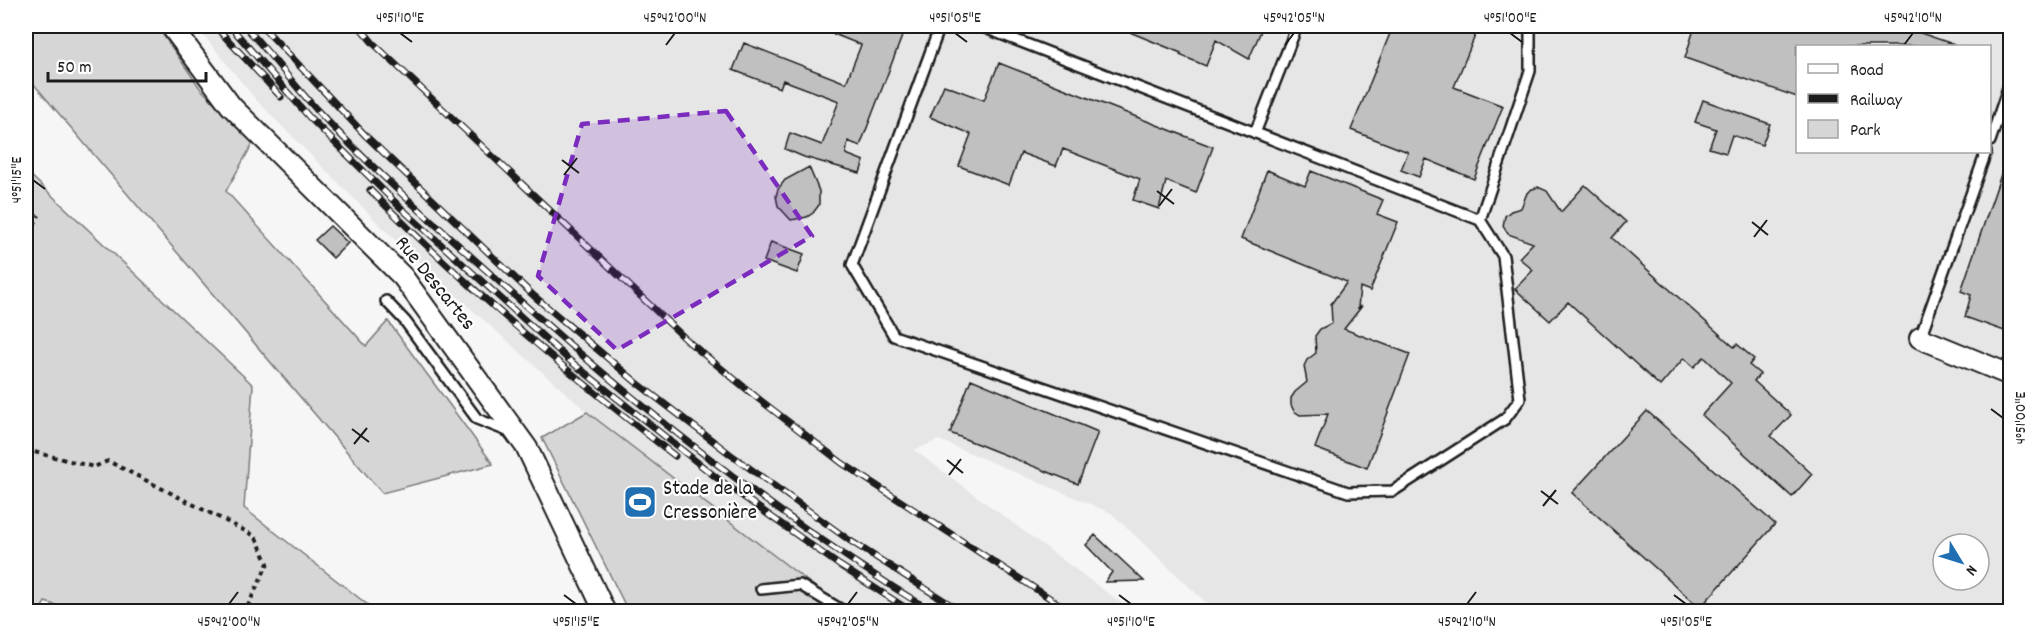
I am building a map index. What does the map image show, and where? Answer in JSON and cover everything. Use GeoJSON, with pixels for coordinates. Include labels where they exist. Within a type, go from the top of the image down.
{"type":"FeatureCollection","features":[{"type":"Feature","properties":{"kind":"street","name":"Rue Descartes"},"geometry":{"type":"LineString","coordinates":[[171,26],[231,106],[403,277],[486,389],[527,448],[605,612]]}},
{"type":"Feature","properties":{"kind":"street"},"geometry":{"type":"LineString","coordinates":[[1920,338],[2010,375]]}},
{"type":"Feature","properties":{"kind":"lane"},"geometry":{"type":"LineString","coordinates":[[940,26],[852,265],[894,336],[1348,492],[1393,491],[1504,419],[1520,399],[1503,256],[1480,220],[980,26]]}},
{"type":"Feature","properties":{"kind":"lane"},"geometry":{"type":"LineString","coordinates":[[1254,133],[1297,26]]}},
{"type":"Feature","properties":{"kind":"lane"},"geometry":{"type":"LineString","coordinates":[[1480,220],[1530,71],[1530,26]]}},
{"type":"Feature","properties":{"kind":"lane"},"geometry":{"type":"LineString","coordinates":[[1991,135],[2010,82]]}},
{"type":"Feature","properties":{"kind":"lane"},"geometry":{"type":"LineString","coordinates":[[1920,338],[1986,153]]}},
{"type":"Feature","properties":{"kind":"lane"},"geometry":{"type":"LineString","coordinates":[[386,301],[405,321],[477,419],[518,435]]}},
{"type":"Feature","properties":{"kind":"lane"},"geometry":{"type":"LineString","coordinates":[[761,589],[800,585],[845,612]]}},
{"type":"Feature","properties":{"kind":"path"},"geometry":{"type":"LineString","coordinates":[[26,242],[39,215]]}},
{"type":"Feature","properties":{"kind":"path"},"geometry":{"type":"LineString","coordinates":[[26,450],[94,467],[108,460],[255,536],[268,563],[245,612]]}},
{"type":"Feature","properties":{"kind":"highlighted area"},"geometry":{"type":"Polygon","coordinates":[[[726,111],[812,236],[617,350],[538,276],[582,124],[726,111]]]}},
{"type":"Feature","properties":{"kind":"shaded area"},"geometry":{"type":"Polygon","coordinates":[[[196,26],[2010,26],[2010,611],[1215,611],[1111,513],[939,440],[914,450],[1132,611],[854,611],[823,593],[587,412],[406,251],[257,101],[196,26]]]}},
{"type":"Feature","properties":{"kind":"green space"},"geometry":{"type":"Polygon","coordinates":[[[26,26],[157,26],[200,88],[253,143],[226,191],[366,346],[388,321],[493,464],[382,493],[26,75],[26,26]]]}},
{"type":"Feature","properties":{"kind":"green space"},"geometry":{"type":"Polygon","coordinates":[[[26,171],[253,385],[244,508],[368,605],[372,611],[77,612],[45,602],[40,611],[26,611],[26,171]]]}},
{"type":"Feature","properties":{"kind":"green space","name":"Stade de la Cressonière"},"geometry":{"type":"Polygon","coordinates":[[[587,412],[823,593],[854,611],[628,611],[542,438],[587,412]]]}},
{"type":"Feature","properties":{"kind":"building"},"geometry":{"type":"Polygon","coordinates":[[[814,26],[906,26],[860,146],[848,141],[846,154],[864,161],[860,173],[804,157],[785,149],[790,133],[822,145],[839,101],[783,80],[780,88],[733,70],[744,43],[846,83],[861,45],[814,26]]]}},
{"type":"Feature","properties":{"kind":"building"},"geometry":{"type":"Polygon","coordinates":[[[1115,26],[1263,26],[1249,59],[1216,40],[1206,66],[1180,55],[1181,53],[1115,26]]]}},
{"type":"Feature","properties":{"kind":"building"},"geometry":{"type":"Polygon","coordinates":[[[1393,26],[1479,26],[1454,87],[1503,106],[1474,179],[1426,159],[1419,177],[1401,170],[1408,152],[1351,130],[1393,26]]]}},
{"type":"Feature","properties":{"kind":"building"},"geometry":{"type":"Polygon","coordinates":[[[1695,26],[1900,26],[1953,44],[1796,45],[1796,97],[1685,58],[1695,26]]]}},
{"type":"Feature","properties":{"kind":"building"},"geometry":{"type":"Polygon","coordinates":[[[999,63],[1213,147],[1196,193],[1166,181],[1159,209],[1133,200],[1140,179],[1063,149],[1056,166],[1021,153],[1009,185],[959,166],[971,134],[930,117],[944,85],[984,100],[999,63]]]}},
{"type":"Feature","properties":{"kind":"building"},"geometry":{"type":"Polygon","coordinates":[[[1703,100],[1770,124],[1762,145],[1732,135],[1726,153],[1709,148],[1716,129],[1695,122],[1703,100]]]}},
{"type":"Feature","properties":{"kind":"building"},"geometry":{"type":"Polygon","coordinates":[[[2008,154],[2010,154],[2010,333],[1965,317],[1971,295],[1961,291],[2008,154]]]}},
{"type":"Feature","properties":{"kind":"building"},"geometry":{"type":"Polygon","coordinates":[[[809,167],[819,191],[819,205],[807,217],[791,220],[778,206],[776,196],[778,189],[785,180],[809,167]]]}},
{"type":"Feature","properties":{"kind":"building"},"geometry":{"type":"Polygon","coordinates":[[[1267,170],[1305,186],[1311,171],[1383,200],[1377,214],[1398,222],[1370,291],[1360,287],[1358,308],[1362,306],[1344,329],[1410,354],[1367,468],[1315,448],[1328,414],[1300,415],[1291,405],[1291,398],[1295,392],[1307,382],[1304,366],[1307,360],[1316,353],[1315,336],[1320,329],[1332,323],[1331,304],[1347,282],[1241,239],[1267,170]]]}},
{"type":"Feature","properties":{"kind":"building"},"geometry":{"type":"Polygon","coordinates":[[[1585,185],[1626,222],[1612,238],[1734,347],[1737,344],[1754,359],[1749,365],[1760,374],[1754,381],[1791,415],[1771,436],[1812,474],[1792,497],[1702,415],[1731,383],[1704,357],[1694,367],[1684,358],[1660,386],[1568,302],[1550,321],[1515,289],[1533,270],[1519,258],[1533,243],[1508,234],[1503,226],[1505,216],[1521,208],[1527,193],[1538,187],[1547,191],[1561,212],[1585,185]]]}},
{"type":"Feature","properties":{"kind":"building"},"geometry":{"type":"Polygon","coordinates":[[[330,226],[348,243],[333,258],[315,240],[330,226]]]}},
{"type":"Feature","properties":{"kind":"building"},"geometry":{"type":"Polygon","coordinates":[[[771,242],[804,254],[797,273],[764,261],[771,242]]]}},
{"type":"Feature","properties":{"kind":"building"},"geometry":{"type":"Polygon","coordinates":[[[971,379],[1098,432],[1078,484],[950,433],[971,379]]]}},
{"type":"Feature","properties":{"kind":"building"},"geometry":{"type":"Polygon","coordinates":[[[1647,411],[1775,524],[1700,608],[1572,493],[1647,411]]]}},
{"type":"Feature","properties":{"kind":"building"},"geometry":{"type":"Polygon","coordinates":[[[1095,535],[1144,581],[1105,582],[1112,572],[1086,545],[1095,535]]]}},
{"type":"Feature","properties":{"kind":"railway"},"geometry":{"type":"LineString","coordinates":[[215,26],[281,97]]}},
{"type":"Feature","properties":{"kind":"railway"},"geometry":{"type":"LineString","coordinates":[[230,26],[310,118],[401,208],[569,360],[717,478],[839,565],[912,612]]}},
{"type":"Feature","properties":{"kind":"railway"},"geometry":{"type":"LineString","coordinates":[[245,26],[316,109],[359,153],[449,237],[598,369],[761,497],[817,537],[933,612]]}},
{"type":"Feature","properties":{"kind":"railway"},"geometry":{"type":"LineString","coordinates":[[262,26],[366,136],[534,296],[636,382],[730,454],[849,540],[962,612]]}},
{"type":"Feature","properties":{"kind":"railway"},"geometry":{"type":"LineString","coordinates":[[359,26],[373,43],[690,343],[842,463],[1071,612]]}},
{"type":"Feature","properties":{"kind":"railway"},"geometry":{"type":"LineString","coordinates":[[370,190],[518,328],[675,456]]}},
{"type":"Feature","properties":{"kind":"place","name":"Stade de la Cressonière"},"geometry":{"type":"Point","coordinates":[640,502]}}]}
